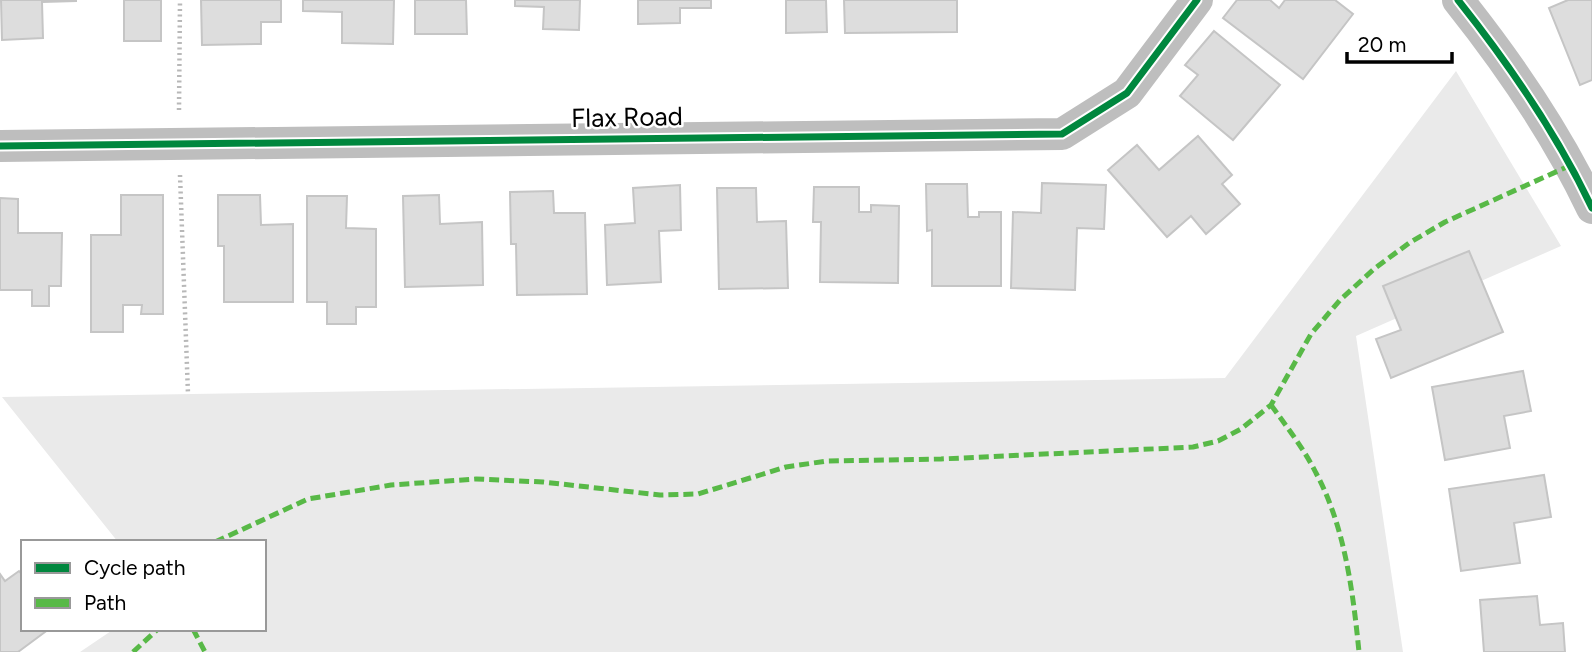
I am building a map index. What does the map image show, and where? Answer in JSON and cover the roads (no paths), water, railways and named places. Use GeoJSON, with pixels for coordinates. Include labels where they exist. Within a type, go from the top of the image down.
{"type":"FeatureCollection","features":[{"type":"Feature","properties":{"kind":"street","name":"Flax Road"},"geometry":{"type":"LineString","coordinates":[[0,146],[1062,134],[1127,93],[1198,0]]}},
{"type":"Feature","properties":{"kind":"street"},"geometry":{"type":"LineString","coordinates":[[1458,0],[1490,39],[1590,200]]}}]}
